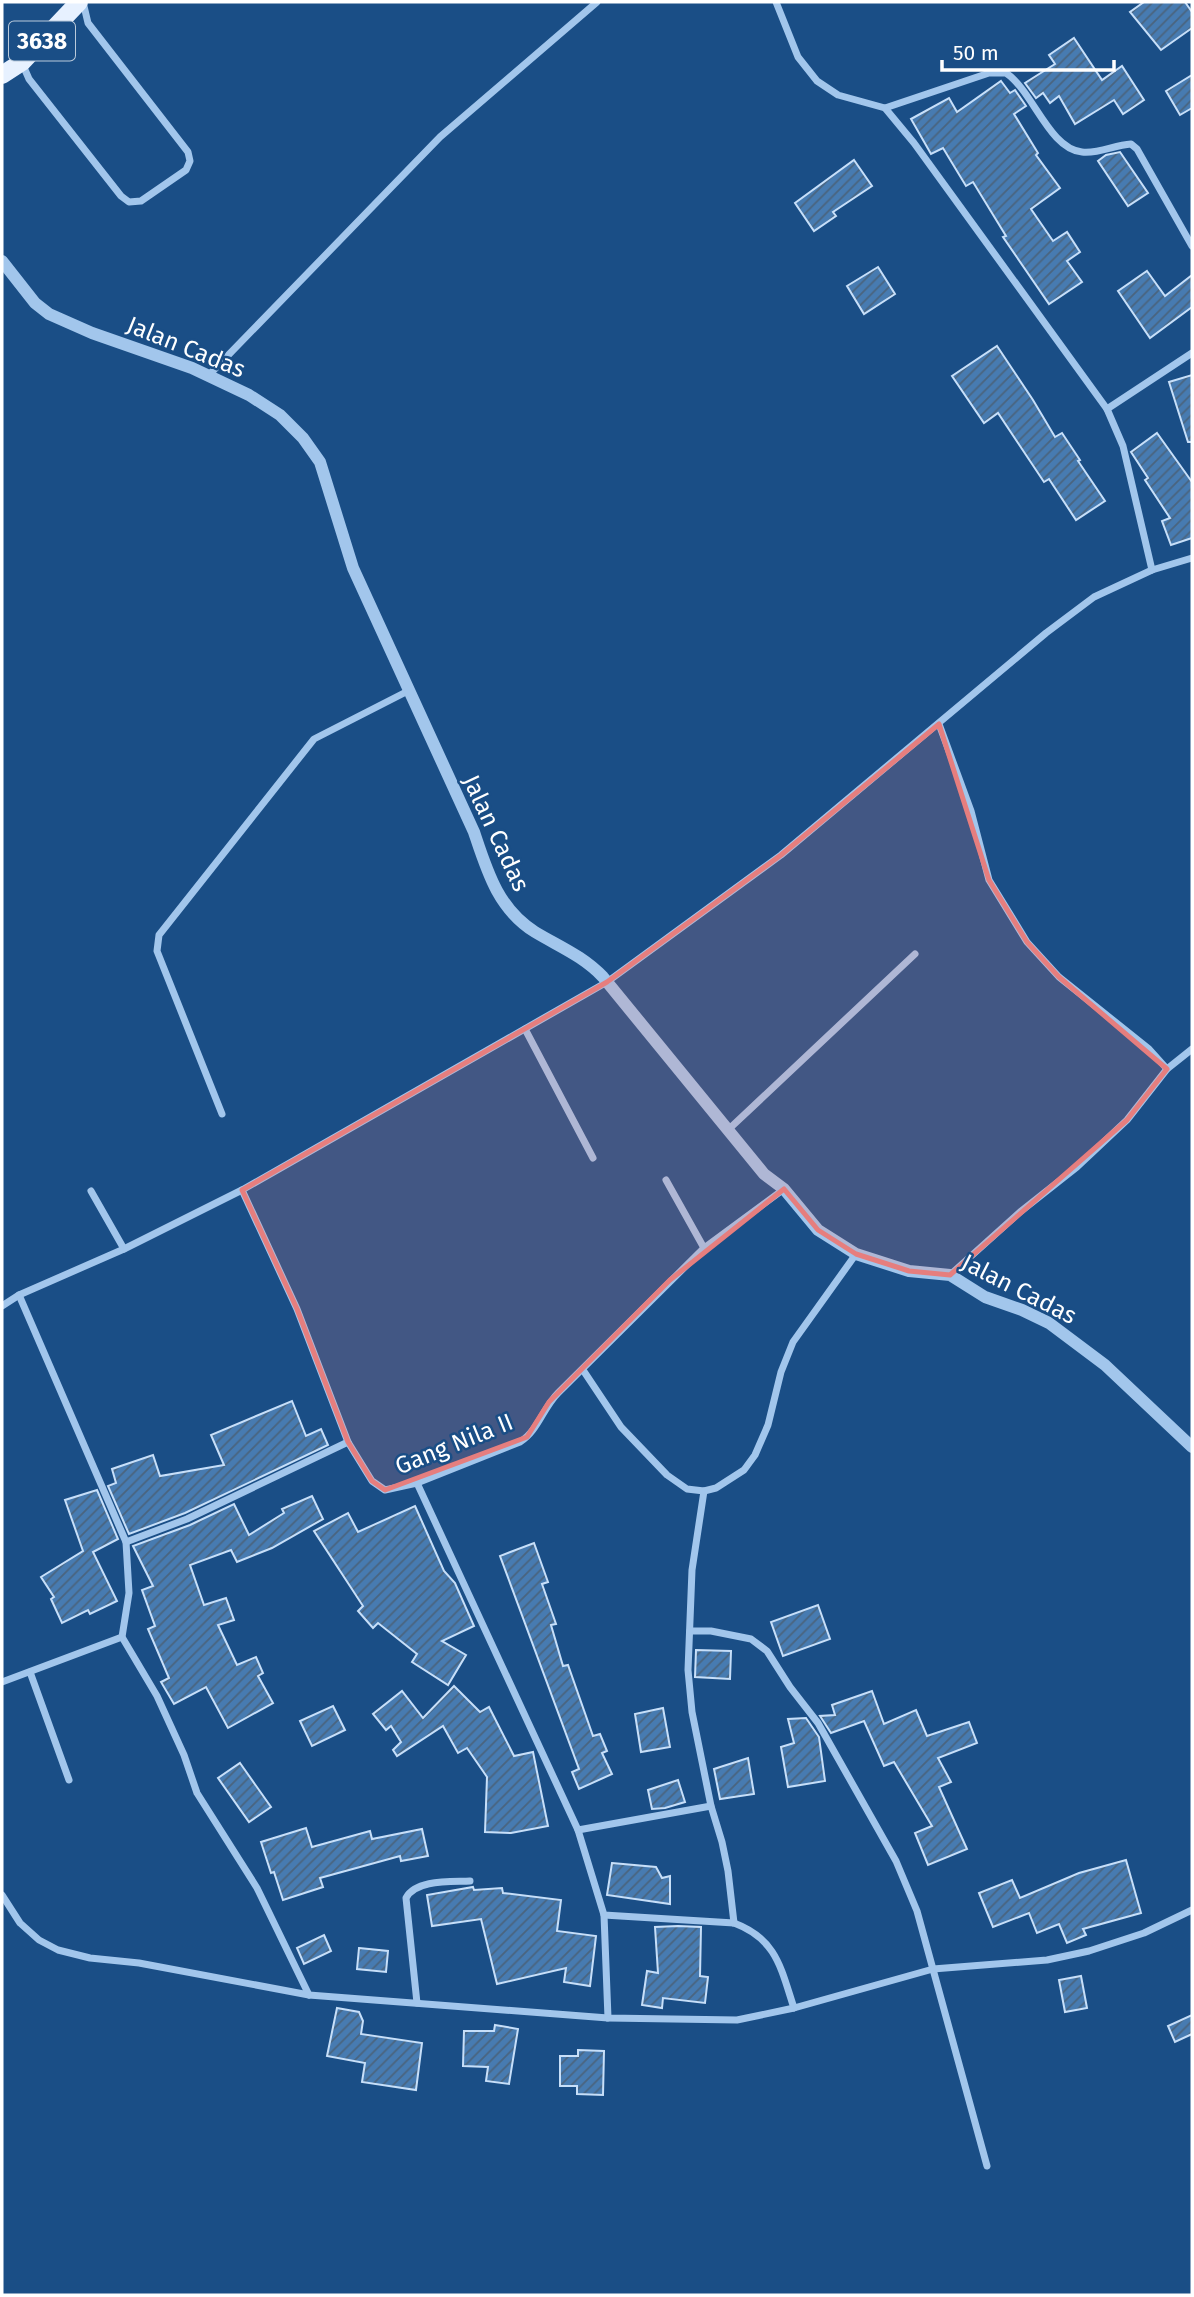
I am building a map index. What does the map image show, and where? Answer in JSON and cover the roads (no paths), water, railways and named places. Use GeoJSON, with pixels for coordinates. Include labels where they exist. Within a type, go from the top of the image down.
{"type":"FeatureCollection","features":[{"type":"Feature","properties":{"kind":"main road","name":"3638"},"geometry":{"type":"LineString","coordinates":[[2,75],[22,62],[80,2]]}},
{"type":"Feature","properties":{"kind":"street"},"geometry":{"type":"LineString","coordinates":[[22,62],[29,79],[121,197],[129,202],[141,201],[186,170],[190,161],[188,152],[88,23],[80,2]]}},
{"type":"Feature","properties":{"kind":"street"},"geometry":{"type":"LineString","coordinates":[[208,376],[440,137],[597,2]]}},
{"type":"Feature","properties":{"kind":"street"},"geometry":{"type":"LineString","coordinates":[[776,2],[798,57],[817,81],[838,95],[885,108],[989,73],[1006,73],[1022,86],[1055,135],[1074,149],[1082,152],[1124,144],[1134,146],[1192,246]]}},
{"type":"Feature","properties":{"kind":"street"},"geometry":{"type":"LineString","coordinates":[[885,108],[914,143],[1107,409],[1123,446],[1152,570]]}},
{"type":"Feature","properties":{"kind":"street","name":"Jalan Cadas"},"geometry":{"type":"LineString","coordinates":[[2,261],[35,303],[49,314],[208,376],[249,395],[280,415],[303,438],[320,462],[353,568],[474,832],[488,876],[500,898],[522,922],[593,966],[764,1174],[784,1189],[817,1230],[856,1254],[909,1271],[950,1275],[985,1297],[1049,1323],[1074,1339],[1122,1380],[1192,1447]]}},
{"type":"Feature","properties":{"kind":"street"},"geometry":{"type":"LineString","coordinates":[[1107,409],[1192,353]]}},
{"type":"Feature","properties":{"kind":"street"},"geometry":{"type":"LineString","coordinates":[[2,1306],[19,1295],[124,1249],[242,1191],[607,982],[781,855],[1046,633],[1094,597],[1152,570],[1192,558]]}},
{"type":"Feature","properties":{"kind":"street"},"geometry":{"type":"LineString","coordinates":[[222,1114],[157,951],[159,934],[314,739],[408,691]]}},
{"type":"Feature","properties":{"kind":"street"},"geometry":{"type":"LineString","coordinates":[[939,724],[971,811],[989,880],[1027,942],[1059,977],[1149,1049],[1167,1069]]}},
{"type":"Feature","properties":{"kind":"street"},"geometry":{"type":"LineString","coordinates":[[729,1129],[915,954]]}},
{"type":"Feature","properties":{"kind":"street"},"geometry":{"type":"LineString","coordinates":[[525,1029],[593,1158]]}},
{"type":"Feature","properties":{"kind":"street"},"geometry":{"type":"LineString","coordinates":[[950,1275],[1020,1212],[1077,1167],[1127,1120],[1167,1069],[1192,1049]]}},
{"type":"Feature","properties":{"kind":"street"},"geometry":{"type":"LineString","coordinates":[[666,1180],[704,1248]]}},
{"type":"Feature","properties":{"kind":"street","name":"Gang Nila II"},"geometry":{"type":"LineString","coordinates":[[348,1442],[366,1473],[378,1487],[386,1490],[417,1483],[527,1437],[549,1402],[704,1248],[784,1189]]}},
{"type":"Feature","properties":{"kind":"street"},"geometry":{"type":"LineString","coordinates":[[91,1191],[124,1249]]}},
{"type":"Feature","properties":{"kind":"street"},"geometry":{"type":"LineString","coordinates":[[126,1542],[187,1519],[348,1442],[297,1309],[242,1191]]}},
{"type":"Feature","properties":{"kind":"street"},"geometry":{"type":"LineString","coordinates":[[583,1370],[621,1427],[667,1475],[687,1489],[704,1491],[732,1480],[744,1470],[764,1438],[781,1372],[793,1342],[856,1254]]}},
{"type":"Feature","properties":{"kind":"street"},"geometry":{"type":"LineString","coordinates":[[19,1295],[126,1542],[129,1593],[122,1637],[157,1696],[184,1755],[197,1793],[257,1888],[309,1995]]}},
{"type":"Feature","properties":{"kind":"street"},"geometry":{"type":"LineString","coordinates":[[417,1483],[578,1830],[604,1914],[608,2018]]}},
{"type":"Feature","properties":{"kind":"street"},"geometry":{"type":"LineString","coordinates":[[704,1491],[692,1570],[688,1670],[692,1712],[711,1806],[729,1871],[734,1923]]}},
{"type":"Feature","properties":{"kind":"street"},"geometry":{"type":"LineString","coordinates":[[690,1632],[711,1631],[751,1639],[767,1651],[790,1688],[818,1723],[897,1861],[917,1911],[987,2166]]}},
{"type":"Feature","properties":{"kind":"street"},"geometry":{"type":"LineString","coordinates":[[2,1682],[122,1637]]}},
{"type":"Feature","properties":{"kind":"street"},"geometry":{"type":"LineString","coordinates":[[30,1672],[69,1780]]}},
{"type":"Feature","properties":{"kind":"street"},"geometry":{"type":"LineString","coordinates":[[578,1830],[711,1806]]}},
{"type":"Feature","properties":{"kind":"street"},"geometry":{"type":"LineString","coordinates":[[417,2003],[406,1898],[414,1889],[433,1883],[470,1881]]}},
{"type":"Feature","properties":{"kind":"street"},"geometry":{"type":"LineString","coordinates":[[2,1895],[20,1923],[39,1940],[58,1950],[90,1958],[139,1963],[309,1995],[608,2018],[737,2020],[794,2008],[933,1969],[1047,1960],[1089,1951],[1144,1933],[1192,1910]]}},
{"type":"Feature","properties":{"kind":"street"},"geometry":{"type":"LineString","coordinates":[[604,1914],[734,1923],[757,1934],[778,1958],[794,2008]]}}]}
